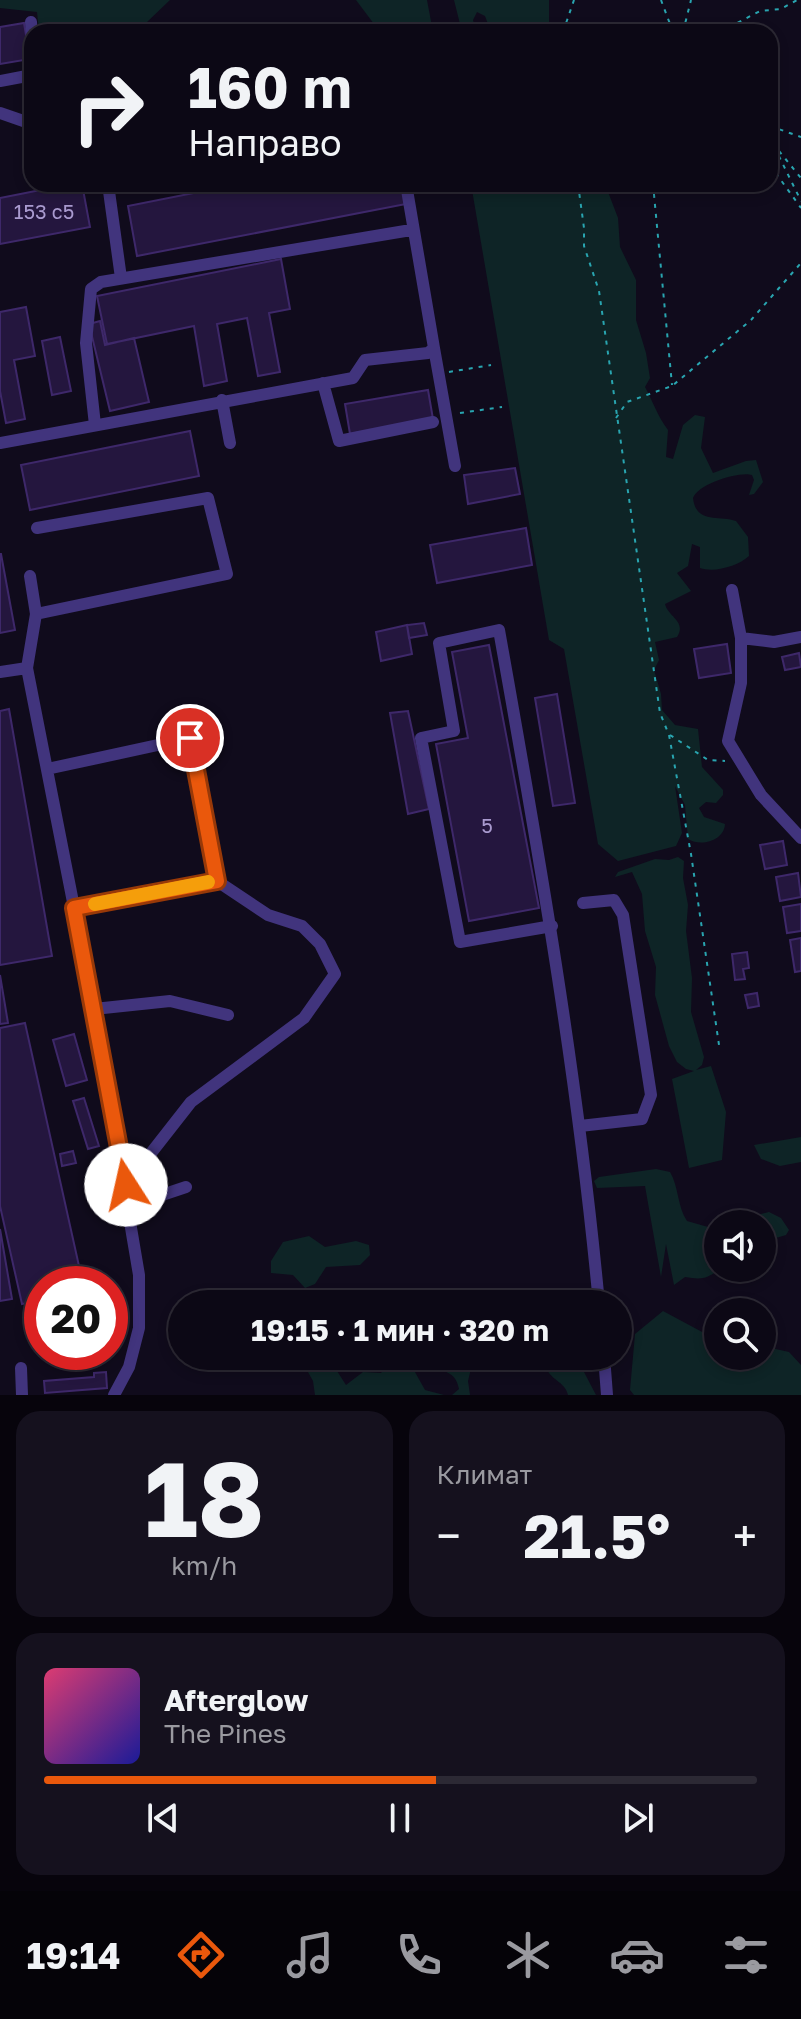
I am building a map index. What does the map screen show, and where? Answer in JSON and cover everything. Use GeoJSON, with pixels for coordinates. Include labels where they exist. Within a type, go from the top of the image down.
{"type":"FeatureCollection","features":[{"type":"Feature","properties":{"kind":"lane"},"geometry":{"type":"LineString","coordinates":[[0,81],[24,76]]}},
{"type":"Feature","properties":{"kind":"lane"},"geometry":{"type":"LineString","coordinates":[[0,113],[24,121]]}},
{"type":"Feature","properties":{"kind":"lane"},"geometry":{"type":"LineString","coordinates":[[109,192],[121,278]]}},
{"type":"Feature","properties":{"kind":"lane"},"geometry":{"type":"LineString","coordinates":[[407,192],[411,230],[455,466]]}},
{"type":"Feature","properties":{"kind":"lane"},"geometry":{"type":"LineString","coordinates":[[95,425],[86,343],[91,289],[101,282],[411,230]]}},
{"type":"Feature","properties":{"kind":"lane"},"geometry":{"type":"LineString","coordinates":[[0,443],[353,378],[365,360],[428,353],[434,348]]}},
{"type":"Feature","properties":{"kind":"lane"},"geometry":{"type":"LineString","coordinates":[[323,383],[339,441],[433,422]]}},
{"type":"Feature","properties":{"kind":"lane"},"geometry":{"type":"LineString","coordinates":[[222,400],[230,443]]}},
{"type":"Feature","properties":{"kind":"lane"},"geometry":{"type":"LineString","coordinates":[[36,614],[227,574],[208,498],[37,528]]}},
{"type":"Feature","properties":{"kind":"lane"},"geometry":{"type":"LineString","coordinates":[[30,576],[36,614],[27,668],[94,1009],[139,1275],[139,1328],[129,1367],[114,1395]]}},
{"type":"Feature","properties":{"kind":"lane"},"geometry":{"type":"LineString","coordinates":[[732,590],[741,638],[741,683],[728,741],[761,795],[801,838]]}},
{"type":"Feature","properties":{"kind":"lane"},"geometry":{"type":"LineString","coordinates":[[552,926],[460,942],[421,738],[454,731],[439,643],[499,630],[552,926],[580,1126],[598,1290]]}},
{"type":"Feature","properties":{"kind":"lane"},"geometry":{"type":"LineString","coordinates":[[741,638],[774,642],[801,637]]}},
{"type":"Feature","properties":{"kind":"lane"},"geometry":{"type":"LineString","coordinates":[[0,672],[27,668]]}},
{"type":"Feature","properties":{"kind":"lane"},"geometry":{"type":"LineString","coordinates":[[47,769],[190,738],[217,881]]}},
{"type":"Feature","properties":{"kind":"lane"},"geometry":{"type":"LineString","coordinates":[[74,908],[217,881],[268,915],[302,926],[320,944],[335,974],[304,1018],[191,1102],[126,1185]]}},
{"type":"Feature","properties":{"kind":"lane"},"geometry":{"type":"LineString","coordinates":[[580,1126],[642,1119],[651,1095],[623,915],[614,900],[583,903]]}},
{"type":"Feature","properties":{"kind":"lane"},"geometry":{"type":"LineString","coordinates":[[94,1009],[170,1001],[228,1015]]}},
{"type":"Feature","properties":{"kind":"lane"},"geometry":{"type":"LineString","coordinates":[[129,1206],[186,1187]]}},
{"type":"Feature","properties":{"kind":"lane"},"geometry":{"type":"LineString","coordinates":[[21,1368],[22,1395]]}},
{"type":"Feature","properties":{"kind":"lane"},"geometry":{"type":"LineString","coordinates":[[605,1370],[607,1395]]}},
{"type":"Feature","properties":{"kind":"path"},"geometry":{"type":"LineString","coordinates":[[566,24],[574,0]]}},
{"type":"Feature","properties":{"kind":"path"},"geometry":{"type":"LineString","coordinates":[[661,0],[670,24]]}},
{"type":"Feature","properties":{"kind":"path"},"geometry":{"type":"LineString","coordinates":[[685,24],[691,0]]}},
{"type":"Feature","properties":{"kind":"path"},"geometry":{"type":"LineString","coordinates":[[735,24],[760,11],[781,9],[797,0]]}},
{"type":"Feature","properties":{"kind":"path"},"geometry":{"type":"LineString","coordinates":[[778,129],[801,137]]}},
{"type":"Feature","properties":{"kind":"path"},"geometry":{"type":"LineString","coordinates":[[778,149],[801,178]]}},
{"type":"Feature","properties":{"kind":"path"},"geometry":{"type":"LineString","coordinates":[[778,151],[801,201]]}},
{"type":"Feature","properties":{"kind":"path"},"geometry":{"type":"LineString","coordinates":[[778,176],[801,208]]}},
{"type":"Feature","properties":{"kind":"path"},"geometry":{"type":"LineString","coordinates":[[579,192],[584,246],[599,291],[660,713],[669,735],[691,854],[719,1045]]}},
{"type":"Feature","properties":{"kind":"path"},"geometry":{"type":"LineString","coordinates":[[654,192],[672,386]]}},
{"type":"Feature","properties":{"kind":"path"},"geometry":{"type":"LineString","coordinates":[[615,418],[627,402],[672,386],[751,320],[801,263]]}},
{"type":"Feature","properties":{"kind":"path"},"geometry":{"type":"LineString","coordinates":[[438,373],[491,365]]}},
{"type":"Feature","properties":{"kind":"path"},"geometry":{"type":"LineString","coordinates":[[446,416],[502,407]]}},
{"type":"Feature","properties":{"kind":"path"},"geometry":{"type":"LineString","coordinates":[[669,735],[708,760],[742,763]]}},
{"type":"Feature","properties":{"kind":"green space"},"geometry":{"type":"Polygon","coordinates":[[[0,0],[170,0],[147,22],[132,24],[38,24],[37,12],[0,8],[0,0]]]}},
{"type":"Feature","properties":{"kind":"green space"},"geometry":{"type":"Polygon","coordinates":[[[356,0],[427,0],[432,24],[374,24],[356,0]]]}},
{"type":"Feature","properties":{"kind":"green space"},"geometry":{"type":"Polygon","coordinates":[[[454,0],[549,0],[549,24],[488,24],[485,16],[477,12],[474,24],[460,24],[454,0]]]}},
{"type":"Feature","properties":{"kind":"green space"},"geometry":{"type":"Polygon","coordinates":[[[472,192],[608,192],[618,218],[620,247],[636,280],[636,320],[650,378],[645,387],[668,430],[666,457],[673,459],[683,425],[695,415],[705,417],[701,448],[713,473],[756,460],[763,482],[754,494],[749,495],[754,480],[752,475],[746,474],[710,484],[693,498],[698,512],[703,515],[736,521],[748,537],[749,556],[726,568],[700,568],[700,547],[692,544],[688,566],[677,573],[691,591],[665,604],[680,627],[679,632],[677,637],[655,642],[659,660],[654,670],[662,710],[675,725],[698,729],[702,767],[723,790],[716,803],[706,802],[699,808],[704,817],[725,824],[721,835],[705,842],[688,839],[685,805],[675,786],[682,833],[676,846],[618,861],[598,844],[564,649],[549,640],[472,192]]]}},
{"type":"Feature","properties":{"kind":"green space"},"geometry":{"type":"Polygon","coordinates":[[[678,857],[684,861],[683,878],[688,905],[686,931],[692,978],[691,1012],[704,1057],[702,1065],[696,1070],[711,1066],[726,1112],[722,1160],[689,1168],[672,1079],[694,1071],[677,1062],[669,1046],[655,995],[656,967],[645,931],[642,894],[632,872],[615,877],[618,872],[655,859],[678,857]]]}},
{"type":"Feature","properties":{"kind":"green space"},"geometry":{"type":"Polygon","coordinates":[[[801,1137],[801,1162],[780,1166],[761,1159],[754,1145],[801,1137]]]}},
{"type":"Feature","properties":{"kind":"green space"},"geometry":{"type":"Polygon","coordinates":[[[656,1169],[670,1172],[687,1221],[704,1226],[704,1277],[685,1277],[674,1285],[666,1244],[661,1277],[645,1186],[597,1188],[594,1181],[599,1177],[656,1169]]]}},
{"type":"Feature","properties":{"kind":"green space"},"geometry":{"type":"Polygon","coordinates":[[[776,1216],[789,1230],[786,1235],[776,1238],[776,1216]]]}},
{"type":"Feature","properties":{"kind":"green space"},"geometry":{"type":"Polygon","coordinates":[[[309,1236],[325,1247],[356,1241],[369,1245],[370,1255],[360,1265],[326,1267],[315,1284],[305,1288],[293,1275],[271,1273],[271,1261],[283,1242],[309,1236]]]}},
{"type":"Feature","properties":{"kind":"green space"},"geometry":{"type":"Polygon","coordinates":[[[663,1311],[704,1333],[704,1370],[776,1370],[776,1349],[789,1352],[801,1365],[801,1395],[634,1395],[630,1390],[635,1334],[663,1311]]]}},
{"type":"Feature","properties":{"kind":"green space"},"geometry":{"type":"Polygon","coordinates":[[[285,1370],[335,1370],[346,1385],[363,1372],[414,1370],[425,1390],[444,1395],[315,1395],[308,1372],[285,1370]]]}},
{"type":"Feature","properties":{"kind":"green space"},"geometry":{"type":"Polygon","coordinates":[[[442,1370],[471,1370],[470,1395],[452,1395],[459,1389],[455,1378],[442,1370]]]}},
{"type":"Feature","properties":{"kind":"green space"},"geometry":{"type":"Polygon","coordinates":[[[584,1370],[596,1395],[568,1395],[548,1371],[584,1370]]]}},
{"type":"Feature","properties":{"kind":"building"},"geometry":{"type":"Polygon","coordinates":[[[24,23],[24,60],[0,64],[0,27],[24,23]]]}},
{"type":"Feature","properties":{"kind":"building"},"geometry":{"type":"Polygon","coordinates":[[[30,192],[83,192],[90,227],[0,244],[0,198],[30,192]]]}},
{"type":"Feature","properties":{"kind":"building"},"geometry":{"type":"Polygon","coordinates":[[[199,192],[404,192],[406,204],[137,256],[128,206],[199,192]]]}},
{"type":"Feature","properties":{"kind":"building"},"geometry":{"type":"Polygon","coordinates":[[[281,259],[290,309],[269,313],[280,372],[258,376],[247,318],[217,324],[227,381],[204,386],[194,326],[107,344],[97,296],[281,259]]]}},
{"type":"Feature","properties":{"kind":"building"},"geometry":{"type":"Polygon","coordinates":[[[26,307],[35,356],[14,360],[25,419],[6,423],[0,391],[0,312],[26,307]]]}},
{"type":"Feature","properties":{"kind":"building"},"geometry":{"type":"Polygon","coordinates":[[[100,321],[105,345],[134,338],[149,402],[110,411],[89,324],[100,321]]]}},
{"type":"Feature","properties":{"kind":"building"},"geometry":{"type":"Polygon","coordinates":[[[60,337],[71,391],[52,395],[42,341],[60,337]]]}},
{"type":"Feature","properties":{"kind":"building"},"geometry":{"type":"Polygon","coordinates":[[[428,390],[433,419],[350,434],[345,404],[428,390]]]}},
{"type":"Feature","properties":{"kind":"building"},"geometry":{"type":"Polygon","coordinates":[[[190,431],[199,476],[30,510],[21,465],[190,431]]]}},
{"type":"Feature","properties":{"kind":"building"},"geometry":{"type":"Polygon","coordinates":[[[515,468],[520,494],[468,504],[464,475],[515,468]]]}},
{"type":"Feature","properties":{"kind":"building"},"geometry":{"type":"Polygon","coordinates":[[[526,528],[532,565],[437,583],[430,545],[526,528]]]}},
{"type":"Feature","properties":{"kind":"building"},"geometry":{"type":"Polygon","coordinates":[[[0,554],[15,630],[0,633],[0,554]]]}},
{"type":"Feature","properties":{"kind":"building"},"geometry":{"type":"Polygon","coordinates":[[[424,623],[427,635],[409,638],[407,625],[424,623]]]}},
{"type":"Feature","properties":{"kind":"building"},"geometry":{"type":"Polygon","coordinates":[[[407,625],[412,654],[381,661],[376,632],[407,625]]]}},
{"type":"Feature","properties":{"kind":"building"},"geometry":{"type":"Polygon","coordinates":[[[727,644],[731,673],[699,678],[694,649],[727,644]]]}},
{"type":"Feature","properties":{"kind":"building"},"geometry":{"type":"Polygon","coordinates":[[[489,645],[539,908],[469,921],[436,744],[468,738],[452,652],[489,645]]]}},
{"type":"Feature","properties":{"kind":"building"},"geometry":{"type":"Polygon","coordinates":[[[799,653],[801,667],[785,670],[782,657],[799,653]]]}},
{"type":"Feature","properties":{"kind":"building"},"geometry":{"type":"Polygon","coordinates":[[[557,694],[575,803],[553,806],[535,698],[557,694]]]}},
{"type":"Feature","properties":{"kind":"building"},"geometry":{"type":"Polygon","coordinates":[[[9,709],[52,956],[0,965],[0,711],[9,709]]]}},
{"type":"Feature","properties":{"kind":"building"},"geometry":{"type":"Polygon","coordinates":[[[408,711],[429,809],[408,814],[390,713],[408,711]]]}},
{"type":"Feature","properties":{"kind":"building"},"geometry":{"type":"Polygon","coordinates":[[[783,841],[787,865],[765,869],[760,845],[783,841]]]}},
{"type":"Feature","properties":{"kind":"building"},"geometry":{"type":"Polygon","coordinates":[[[798,873],[801,897],[780,901],[776,877],[798,873]]]}},
{"type":"Feature","properties":{"kind":"building"},"geometry":{"type":"Polygon","coordinates":[[[801,904],[801,931],[787,933],[783,907],[801,904]]]}},
{"type":"Feature","properties":{"kind":"building"},"geometry":{"type":"Polygon","coordinates":[[[801,938],[801,971],[795,972],[790,940],[801,938]]]}},
{"type":"Feature","properties":{"kind":"building"},"geometry":{"type":"Polygon","coordinates":[[[747,952],[749,968],[743,969],[745,979],[735,980],[732,954],[747,952]]]}},
{"type":"Feature","properties":{"kind":"building"},"geometry":{"type":"Polygon","coordinates":[[[0,975],[8,1023],[0,1024],[0,975]]]}},
{"type":"Feature","properties":{"kind":"building"},"geometry":{"type":"Polygon","coordinates":[[[757,993],[759,1006],[748,1008],[745,995],[757,993]]]}},
{"type":"Feature","properties":{"kind":"building"},"geometry":{"type":"Polygon","coordinates":[[[25,1023],[79,1266],[24,1266],[22,1304],[0,1206],[0,1028],[25,1023]]]}},
{"type":"Feature","properties":{"kind":"building"},"geometry":{"type":"Polygon","coordinates":[[[74,1034],[87,1080],[66,1086],[53,1040],[74,1034]]]}},
{"type":"Feature","properties":{"kind":"building"},"geometry":{"type":"Polygon","coordinates":[[[84,1098],[99,1146],[88,1149],[73,1101],[84,1098]]]}},
{"type":"Feature","properties":{"kind":"building"},"geometry":{"type":"Polygon","coordinates":[[[73,1151],[76,1163],[62,1166],[60,1154],[73,1151]]]}},
{"type":"Feature","properties":{"kind":"building"},"geometry":{"type":"Polygon","coordinates":[[[0,1229],[12,1299],[0,1301],[0,1229]]]}},
{"type":"Feature","properties":{"kind":"building"},"geometry":{"type":"Polygon","coordinates":[[[106,1372],[107,1388],[45,1393],[44,1381],[94,1377],[94,1373],[106,1372]]]}},
{"type":"Feature","properties":{"kind":"slow traffic"},"geometry":{"type":"LineString","coordinates":[[95,904],[208,882]]}},
{"type":"Feature","properties":{"kind":"route"},"geometry":{"type":"LineString","coordinates":[[126,1185],[74,908],[217,881],[190,738]]}}]}
